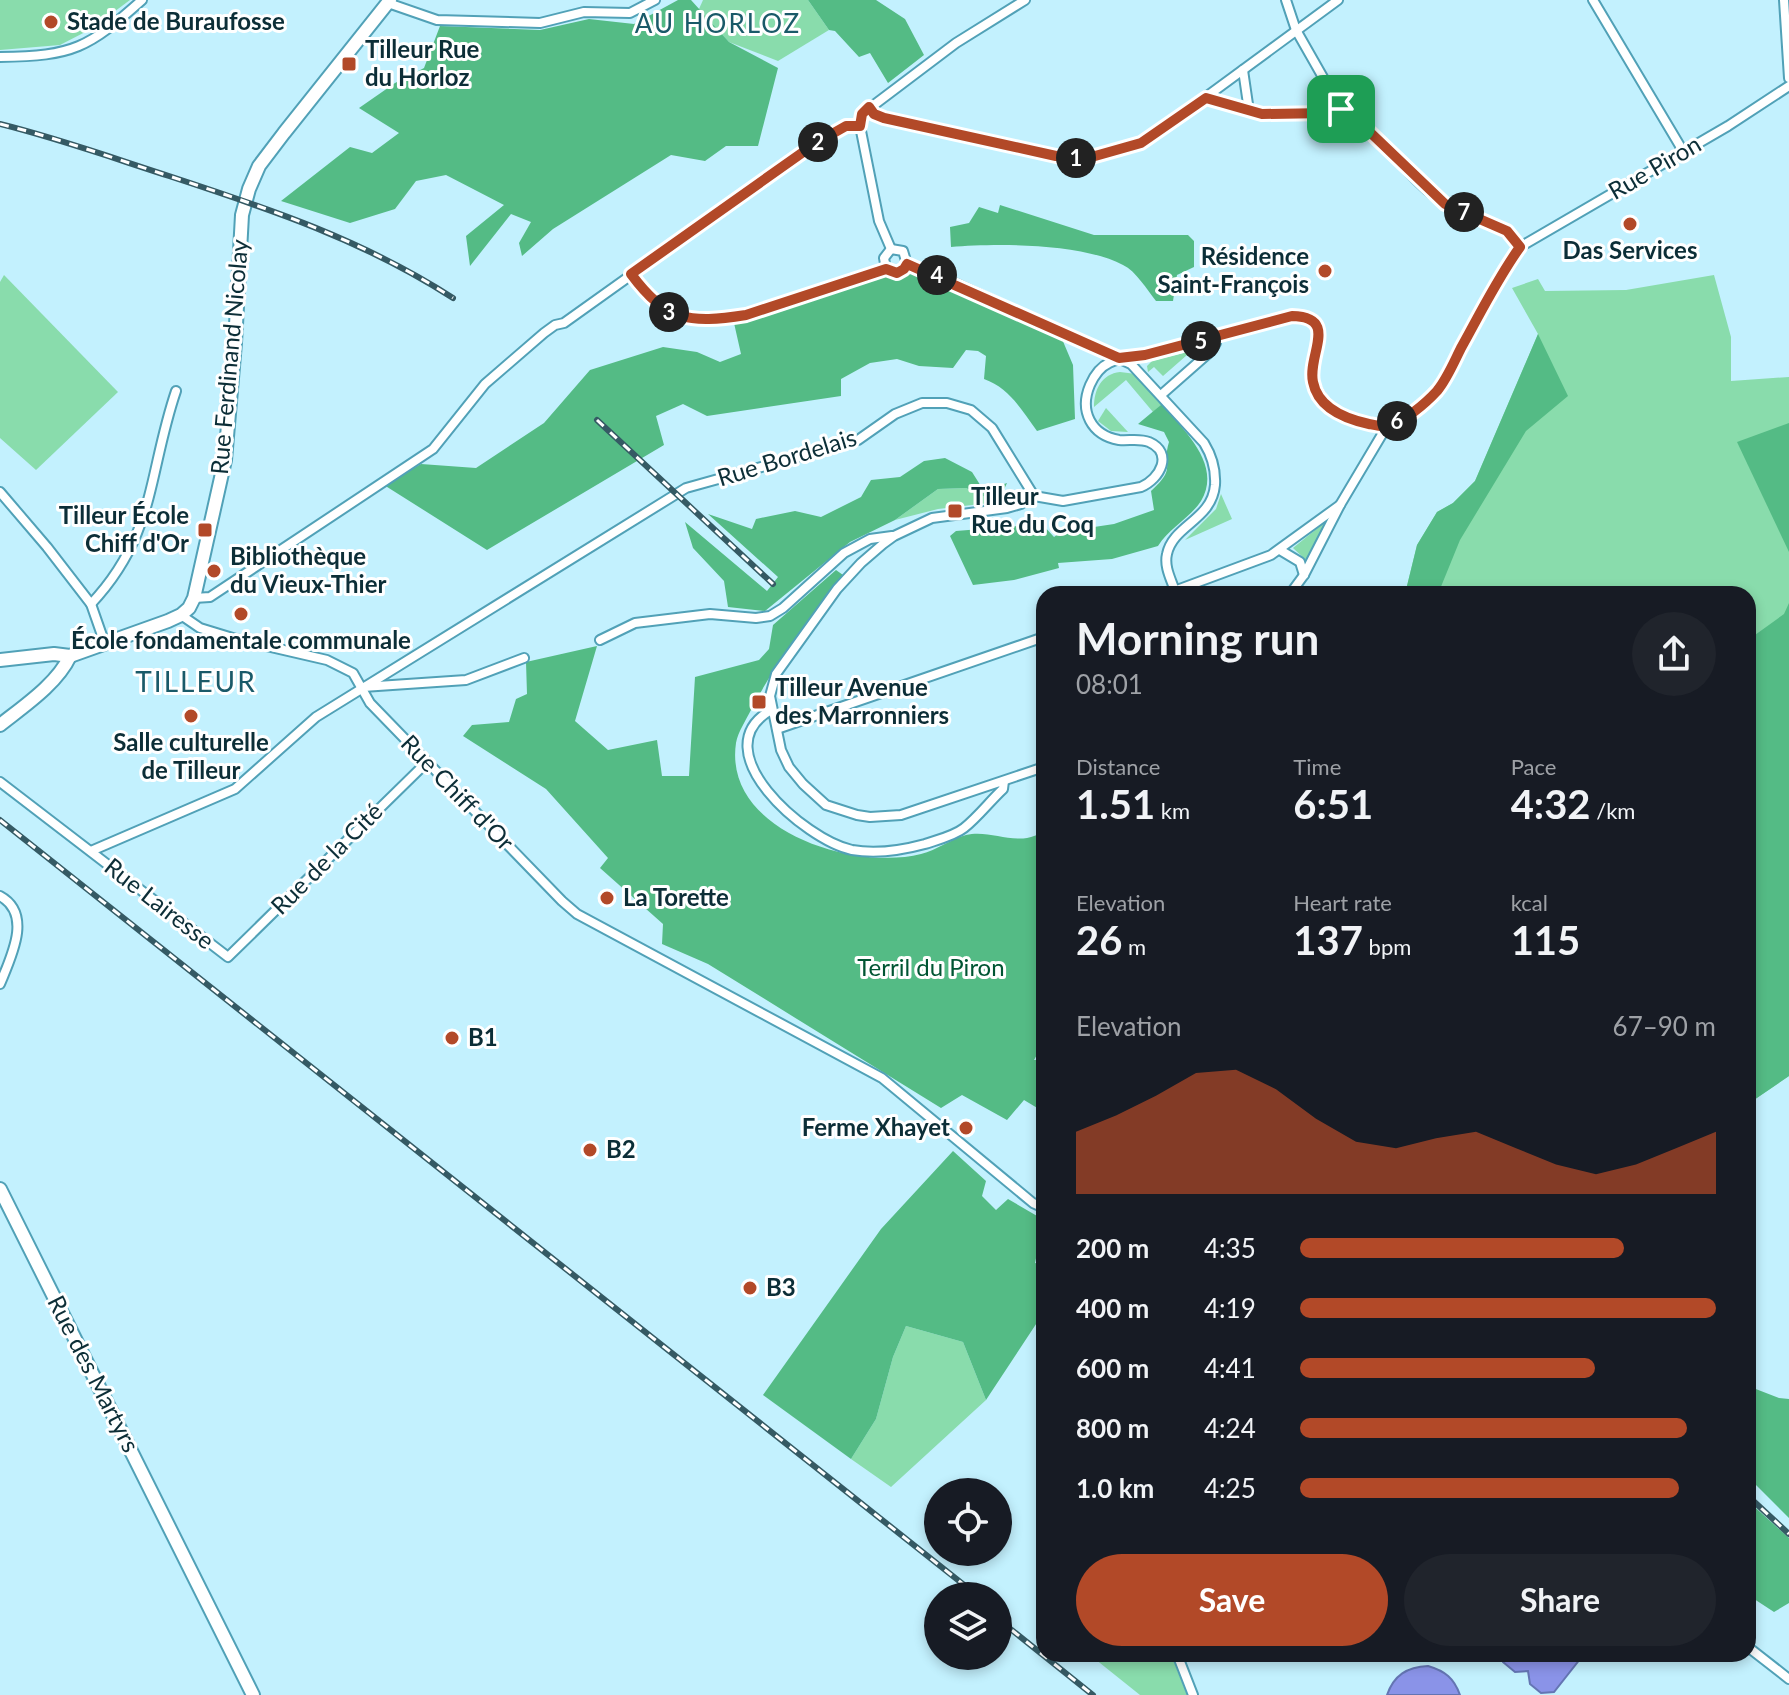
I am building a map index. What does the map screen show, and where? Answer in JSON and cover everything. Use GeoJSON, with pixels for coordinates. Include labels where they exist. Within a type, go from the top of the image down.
{"type":"FeatureCollection","features":[{"type":"Feature","properties":{"kind":"street"},"geometry":{"type":"LineString","coordinates":[[0,57],[46,56],[87,44],[103,35],[142,0]]}},
{"type":"Feature","properties":{"kind":"street"},"geometry":{"type":"LineString","coordinates":[[389,2],[437,20],[540,23],[584,12],[630,13],[655,0]]}},
{"type":"Feature","properties":{"kind":"street"},"geometry":{"type":"LineString","coordinates":[[891,249],[879,221],[860,126],[862,114],[956,43],[1025,0]]}},
{"type":"Feature","properties":{"kind":"street"},"geometry":{"type":"LineString","coordinates":[[1286,0],[1296,30],[1341,109],[1353,116],[1445,204],[1507,231],[1520,247],[1439,389],[1415,411],[1387,426],[1296,586]]}},
{"type":"Feature","properties":{"kind":"street"},"geometry":{"type":"LineString","coordinates":[[869,107],[874,114],[884,118],[1056,156],[1088,158],[1109,154],[1141,143],[1165,127],[1338,0]]}},
{"type":"Feature","properties":{"kind":"street"},"geometry":{"type":"LineString","coordinates":[[1593,0],[1683,151]]}},
{"type":"Feature","properties":{"kind":"street"},"geometry":{"type":"LineString","coordinates":[[1784,0],[1789,78]]}},
{"type":"Feature","properties":{"kind":"street","name":"Rue Ferdinand Nicolay"},"geometry":{"type":"LineString","coordinates":[[181,615],[194,598],[225,460],[242,215],[249,189],[259,166],[389,2]]}},
{"type":"Feature","properties":{"kind":"street"},"geometry":{"type":"LineString","coordinates":[[1243,70],[1249,111]]}},
{"type":"Feature","properties":{"kind":"street","name":"Rue Piron"},"geometry":{"type":"LineString","coordinates":[[1520,247],[1789,86]]}},
{"type":"Feature","properties":{"kind":"street"},"geometry":{"type":"LineString","coordinates":[[1206,98],[1262,114],[1318,113],[1341,109]]}},
{"type":"Feature","properties":{"kind":"street"},"geometry":{"type":"LineString","coordinates":[[194,598],[210,597],[433,449],[485,384],[544,333],[564,323],[816,143],[846,126],[860,126]]}},
{"type":"Feature","properties":{"kind":"street"},"geometry":{"type":"LineString","coordinates":[[631,274],[648,297],[668,312],[695,318],[723,318],[746,315],[886,269],[897,273],[907,264],[903,251],[891,249]]}},
{"type":"Feature","properties":{"kind":"street"},"geometry":{"type":"LineString","coordinates":[[886,269],[884,258],[891,249]]}},
{"type":"Feature","properties":{"kind":"street"},"geometry":{"type":"LineString","coordinates":[[907,264],[1131,364],[1204,443],[1212,455],[1216,476],[1214,497],[1208,508],[1172,542],[1166,568],[1169,586]]}},
{"type":"Feature","properties":{"kind":"street"},"geometry":{"type":"LineString","coordinates":[[1036,770],[901,815],[870,817],[826,805],[789,767],[781,750],[770,696],[776,674],[837,589],[861,563],[894,536],[932,518],[1007,508],[1034,496],[1063,501],[1141,487],[1153,482],[1160,473],[1162,463],[1153,444],[1106,437],[1091,426],[1086,410],[1088,390],[1094,377],[1105,364],[1119,358],[1145,355],[1292,316],[1307,317],[1316,324],[1320,337],[1312,367],[1313,383],[1325,403],[1352,420],[1387,426]]}},
{"type":"Feature","properties":{"kind":"street"},"geometry":{"type":"LineString","coordinates":[[1161,395],[1211,351],[1216,343],[1215,337]]}},
{"type":"Feature","properties":{"kind":"street"},"geometry":{"type":"LineString","coordinates":[[91,604],[125,563],[138,535],[150,502],[166,420],[176,391]]}},
{"type":"Feature","properties":{"kind":"street","name":"Rue Bordelais"},"geometry":{"type":"LineString","coordinates":[[91,851],[235,789],[316,717],[686,488],[858,440],[895,414],[922,403],[947,403],[971,410],[992,428],[1034,496]]}},
{"type":"Feature","properties":{"kind":"street"},"geometry":{"type":"LineString","coordinates":[[0,492],[91,604],[105,644]]}},
{"type":"Feature","properties":{"kind":"street"},"geometry":{"type":"LineString","coordinates":[[1187,586],[1280,550],[1340,505]]}},
{"type":"Feature","properties":{"kind":"street"},"geometry":{"type":"LineString","coordinates":[[600,640],[635,623],[710,614],[756,618],[770,616],[844,553],[870,539],[894,536]]}},
{"type":"Feature","properties":{"kind":"street"},"geometry":{"type":"LineString","coordinates":[[1280,550],[1300,562],[1304,575]]}},
{"type":"Feature","properties":{"kind":"street"},"geometry":{"type":"LineString","coordinates":[[0,660],[54,654],[70,656],[181,615]]}},
{"type":"Feature","properties":{"kind":"street","name":"Rue Chiff d'Or"},"geometry":{"type":"LineString","coordinates":[[181,615],[200,628],[327,660],[353,673],[370,703],[577,914],[882,1078],[1036,1204]]}},
{"type":"Feature","properties":{"kind":"street"},"geometry":{"type":"LineString","coordinates":[[777,729],[1036,640]]}},
{"type":"Feature","properties":{"kind":"street"},"geometry":{"type":"LineString","coordinates":[[0,725],[53,679],[70,656]]}},
{"type":"Feature","properties":{"kind":"street"},"geometry":{"type":"LineString","coordinates":[[363,687],[466,680],[524,658]]}},
{"type":"Feature","properties":{"kind":"street"},"geometry":{"type":"LineString","coordinates":[[771,710],[757,718],[750,729],[746,742],[751,764],[778,803],[801,826],[853,850],[905,850],[963,830],[1003,789],[1004,781]]}},
{"type":"Feature","properties":{"kind":"street","name":"Rue de la Cité"},"geometry":{"type":"LineString","coordinates":[[228,957],[427,762]]}},
{"type":"Feature","properties":{"kind":"street","name":"Rue Lairesse"},"geometry":{"type":"LineString","coordinates":[[0,782],[228,957]]}},
{"type":"Feature","properties":{"kind":"street"},"geometry":{"type":"LineString","coordinates":[[0,896],[14,904],[18,919],[12,952],[0,984]]}},
{"type":"Feature","properties":{"kind":"street","name":"Rue des Martyrs"},"geometry":{"type":"LineString","coordinates":[[0,1189],[253,1695]]}},
{"type":"Feature","properties":{"kind":"street"},"geometry":{"type":"LineString","coordinates":[[1756,1653],[1789,1679]]}},
{"type":"Feature","properties":{"kind":"street"},"geometry":{"type":"LineString","coordinates":[[1180,1662],[1193,1695]]}},
{"type":"Feature","properties":{"kind":"green space","name":"Stade de Buraufosse"},"geometry":{"type":"Polygon","coordinates":[[[0,0],[130,0],[91,29],[60,45],[0,50],[0,0]]]}},
{"type":"Feature","properties":{"kind":"green space"},"geometry":{"type":"Polygon","coordinates":[[[678,0],[691,0],[729,42],[778,68],[758,146],[726,146],[705,161],[671,155],[553,229],[522,256],[519,243],[531,222],[511,214],[470,266],[466,236],[504,205],[446,175],[416,181],[395,209],[350,223],[281,201],[350,147],[372,153],[399,133],[359,108],[395,83],[424,68],[440,26],[540,30],[589,19],[634,24],[678,0]]]}},
{"type":"Feature","properties":{"kind":"green space"},"geometry":{"type":"Polygon","coordinates":[[[703,0],[808,0],[829,30],[778,61],[729,42],[699,9],[703,0]]]}},
{"type":"Feature","properties":{"kind":"green space"},"geometry":{"type":"Polygon","coordinates":[[[808,0],[876,0],[905,19],[924,55],[888,83],[870,53],[859,57],[835,31],[829,30],[808,0]]]}},
{"type":"Feature","properties":{"kind":"green space"},"geometry":{"type":"Polygon","coordinates":[[[1000,205],[1094,235],[1188,235],[1194,241],[1194,267],[1177,275],[1173,301],[1156,301],[1128,268],[1085,252],[1015,245],[951,247],[950,227],[969,223],[979,207],[998,213],[1000,205]]]}},
{"type":"Feature","properties":{"kind":"green space"},"geometry":{"type":"Polygon","coordinates":[[[911,271],[952,286],[1062,339],[1073,365],[1075,419],[1037,431],[1008,394],[984,379],[986,356],[978,351],[966,350],[953,368],[919,366],[897,359],[870,363],[841,379],[841,396],[707,416],[683,404],[656,416],[664,445],[487,550],[384,485],[421,464],[476,468],[544,423],[590,370],[663,347],[697,352],[720,362],[741,354],[734,323],[883,274],[897,279],[911,271]]]}},
{"type":"Feature","properties":{"kind":"green space"},"geometry":{"type":"Polygon","coordinates":[[[4,275],[118,392],[36,470],[0,438],[0,282],[4,275]]]}},
{"type":"Feature","properties":{"kind":"green space"},"geometry":{"type":"Polygon","coordinates":[[[1714,275],[1731,337],[1731,381],[1789,377],[1789,1076],[1756,1099],[1756,586],[1407,586],[1417,545],[1437,512],[1453,503],[1475,481],[1538,334],[1512,288],[1538,279],[1545,291],[1626,290],[1714,275]]]}},
{"type":"Feature","properties":{"kind":"green space"},"geometry":{"type":"Polygon","coordinates":[[[1538,334],[1568,396],[1526,431],[1460,540],[1441,586],[1407,586],[1417,545],[1437,512],[1453,503],[1475,481],[1538,334]]]}},
{"type":"Feature","properties":{"kind":"green space"},"geometry":{"type":"Polygon","coordinates":[[[1199,349],[1202,352],[1197,358],[1193,354],[1187,355],[1163,376],[1154,367],[1148,372],[1147,366],[1152,361],[1199,349]]]}},
{"type":"Feature","properties":{"kind":"green space"},"geometry":{"type":"Polygon","coordinates":[[[1120,372],[1136,374],[1162,404],[1153,412],[1126,380],[1094,407],[1100,384],[1108,376],[1120,372]]]}},
{"type":"Feature","properties":{"kind":"green space"},"geometry":{"type":"Polygon","coordinates":[[[1162,404],[1197,448],[1207,474],[1201,501],[1158,546],[1112,559],[1058,563],[1059,568],[1014,580],[973,585],[950,536],[956,531],[1042,524],[1054,537],[1061,532],[1114,524],[1154,510],[1151,491],[1166,471],[1169,442],[1164,432],[1138,424],[1162,404]]]}},
{"type":"Feature","properties":{"kind":"green space"},"geometry":{"type":"Polygon","coordinates":[[[1106,408],[1128,432],[1111,431],[1098,421],[1106,408]]]}},
{"type":"Feature","properties":{"kind":"green space"},"geometry":{"type":"Polygon","coordinates":[[[1789,423],[1789,552],[1737,442],[1789,423]]]}},
{"type":"Feature","properties":{"kind":"green space"},"geometry":{"type":"Polygon","coordinates":[[[945,458],[972,472],[984,491],[1007,483],[1000,498],[989,499],[966,488],[938,489],[895,520],[850,542],[765,611],[728,607],[724,581],[693,548],[685,522],[767,591],[778,577],[708,514],[752,529],[756,519],[795,511],[821,517],[861,497],[871,480],[900,477],[924,461],[945,458]]]}},
{"type":"Feature","properties":{"kind":"green space"},"geometry":{"type":"Polygon","coordinates":[[[966,488],[989,499],[989,503],[938,509],[895,520],[938,489],[966,488]]]}},
{"type":"Feature","properties":{"kind":"green space"},"geometry":{"type":"Polygon","coordinates":[[[1221,494],[1232,519],[1185,540],[1216,509],[1221,494]]]}},
{"type":"Feature","properties":{"kind":"green space"},"geometry":{"type":"Polygon","coordinates":[[[1325,522],[1327,524],[1307,561],[1293,548],[1325,522]]]}},
{"type":"Feature","properties":{"kind":"green space","name":"Terril du Piron"},"geometry":{"type":"Polygon","coordinates":[[[836,570],[843,575],[782,657],[740,730],[736,743],[737,774],[750,800],[771,821],[798,838],[830,850],[893,858],[921,854],[974,834],[1019,839],[1036,835],[1036,1107],[1024,1100],[1007,1120],[962,1095],[941,1108],[708,964],[662,944],[663,924],[600,868],[608,858],[546,789],[463,736],[472,725],[509,722],[516,699],[527,694],[526,662],[597,646],[575,721],[608,750],[657,740],[662,776],[689,776],[695,677],[759,660],[769,649],[773,625],[836,570]]]}},
{"type":"Feature","properties":{"kind":"green space"},"geometry":{"type":"Polygon","coordinates":[[[1789,603],[1789,1076],[1756,1099],[1756,634],[1784,614],[1789,603]]]}},
{"type":"Feature","properties":{"kind":"green space"},"geometry":{"type":"Polygon","coordinates":[[[953,1151],[986,1181],[982,1196],[996,1210],[1008,1199],[1036,1215],[1036,1324],[986,1400],[963,1342],[906,1326],[893,1357],[876,1419],[851,1459],[763,1395],[881,1229],[953,1151]]]}},
{"type":"Feature","properties":{"kind":"green space"},"geometry":{"type":"Polygon","coordinates":[[[906,1326],[963,1342],[986,1400],[891,1487],[851,1459],[876,1419],[893,1357],[906,1326]]]}},
{"type":"Feature","properties":{"kind":"green space"},"geometry":{"type":"Polygon","coordinates":[[[1756,1389],[1789,1399],[1789,1518],[1756,1485],[1756,1389]]]}},
{"type":"Feature","properties":{"kind":"green space"},"geometry":{"type":"Polygon","coordinates":[[[1756,1508],[1789,1538],[1789,1603],[1774,1612],[1756,1600],[1756,1508]]]}},
{"type":"Feature","properties":{"kind":"green space"},"geometry":{"type":"Polygon","coordinates":[[[1099,1662],[1174,1662],[1187,1695],[1140,1695],[1099,1662]]]}},
{"type":"Feature","properties":{"kind":"water"},"geometry":{"type":"Polygon","coordinates":[[[1503,1662],[1578,1662],[1554,1692],[1541,1693],[1530,1684],[1528,1671],[1515,1672],[1503,1662]]]}},
{"type":"Feature","properties":{"kind":"water"},"geometry":{"type":"Polygon","coordinates":[[[1428,1666],[1448,1676],[1460,1695],[1387,1695],[1402,1673],[1428,1666]]]}},
{"type":"Feature","properties":{"kind":"railway"},"geometry":{"type":"LineString","coordinates":[[0,124],[85,148],[280,214],[385,259],[453,298]]}},
{"type":"Feature","properties":{"kind":"railway"},"geometry":{"type":"LineString","coordinates":[[597,420],[773,584]]}},
{"type":"Feature","properties":{"kind":"railway"},"geometry":{"type":"LineString","coordinates":[[0,820],[960,1582]]}},
{"type":"Feature","properties":{"kind":"railway"},"geometry":{"type":"LineString","coordinates":[[1756,1503],[1789,1534]]}},
{"type":"Feature","properties":{"kind":"railway"},"geometry":{"type":"LineString","coordinates":[[1012,1630],[1036,1649]]}},
{"type":"Feature","properties":{"kind":"railway"},"geometry":{"type":"LineString","coordinates":[[1052,1662],[1093,1695]]}},
{"type":"Feature","properties":{"kind":"place","name":"Stade de Buraufosse"},"geometry":{"type":"Point","coordinates":[51,22]}},
{"type":"Feature","properties":{"kind":"place","name":"Tilleur Rue du Horloz"},"geometry":{"type":"Point","coordinates":[349,64]}},
{"type":"Feature","properties":{"kind":"place","name":"Das Services"},"geometry":{"type":"Point","coordinates":[1630,224]}},
{"type":"Feature","properties":{"kind":"place","name":"Résidence Saint-François"},"geometry":{"type":"Point","coordinates":[1325,271]}},
{"type":"Feature","properties":{"kind":"place","name":"Tilleur Rue du Coq"},"geometry":{"type":"Point","coordinates":[955,511]}},
{"type":"Feature","properties":{"kind":"place","name":"Tilleur École Chiff d'Or"},"geometry":{"type":"Point","coordinates":[205,530]}},
{"type":"Feature","properties":{"kind":"place","name":"Bibliothèque du Vieux-Thier"},"geometry":{"type":"Point","coordinates":[214,571]}},
{"type":"Feature","properties":{"kind":"place","name":"École fondamentale communale"},"geometry":{"type":"Point","coordinates":[241,614]}},
{"type":"Feature","properties":{"kind":"place","name":"Tilleur Avenue des Marronniers"},"geometry":{"type":"Point","coordinates":[759,702]}},
{"type":"Feature","properties":{"kind":"place","name":"Salle culturelle de Tilleur"},"geometry":{"type":"Point","coordinates":[191,716]}},
{"type":"Feature","properties":{"kind":"place","name":"La Torette"},"geometry":{"type":"Point","coordinates":[607,898]}},
{"type":"Feature","properties":{"kind":"place","name":"B1"},"geometry":{"type":"Point","coordinates":[452,1038]}},
{"type":"Feature","properties":{"kind":"place","name":"Ferme Xhayet"},"geometry":{"type":"Point","coordinates":[966,1128]}},
{"type":"Feature","properties":{"kind":"place","name":"B2"},"geometry":{"type":"Point","coordinates":[590,1150]}},
{"type":"Feature","properties":{"kind":"place","name":"B3"},"geometry":{"type":"Point","coordinates":[750,1288]}},
{"type":"Feature","properties":{"kind":"district","name":"AU HORLOZ"},"geometry":{"type":"Point","coordinates":[718,24]}},
{"type":"Feature","properties":{"kind":"district","name":"TILLEUR"},"geometry":{"type":"Point","coordinates":[196,682]}},
{"type":"Feature","properties":{"kind":"route"},"geometry":{"type":"LineString","coordinates":[[1206,98],[1262,114],[1327,113],[1341,109],[1381,141],[1445,204],[1507,231],[1520,247],[1439,389],[1415,411],[1387,426],[1352,420],[1325,403],[1313,383],[1312,367],[1320,337],[1316,324],[1307,317],[1292,316],[1145,355],[1119,358],[907,264],[897,273],[886,269],[746,315],[723,318],[695,318],[668,312],[648,297],[631,274],[816,143],[846,126],[860,126],[862,114],[869,107],[874,114],[884,118],[1056,156],[1088,158],[1141,143],[1206,98]]}}]}
